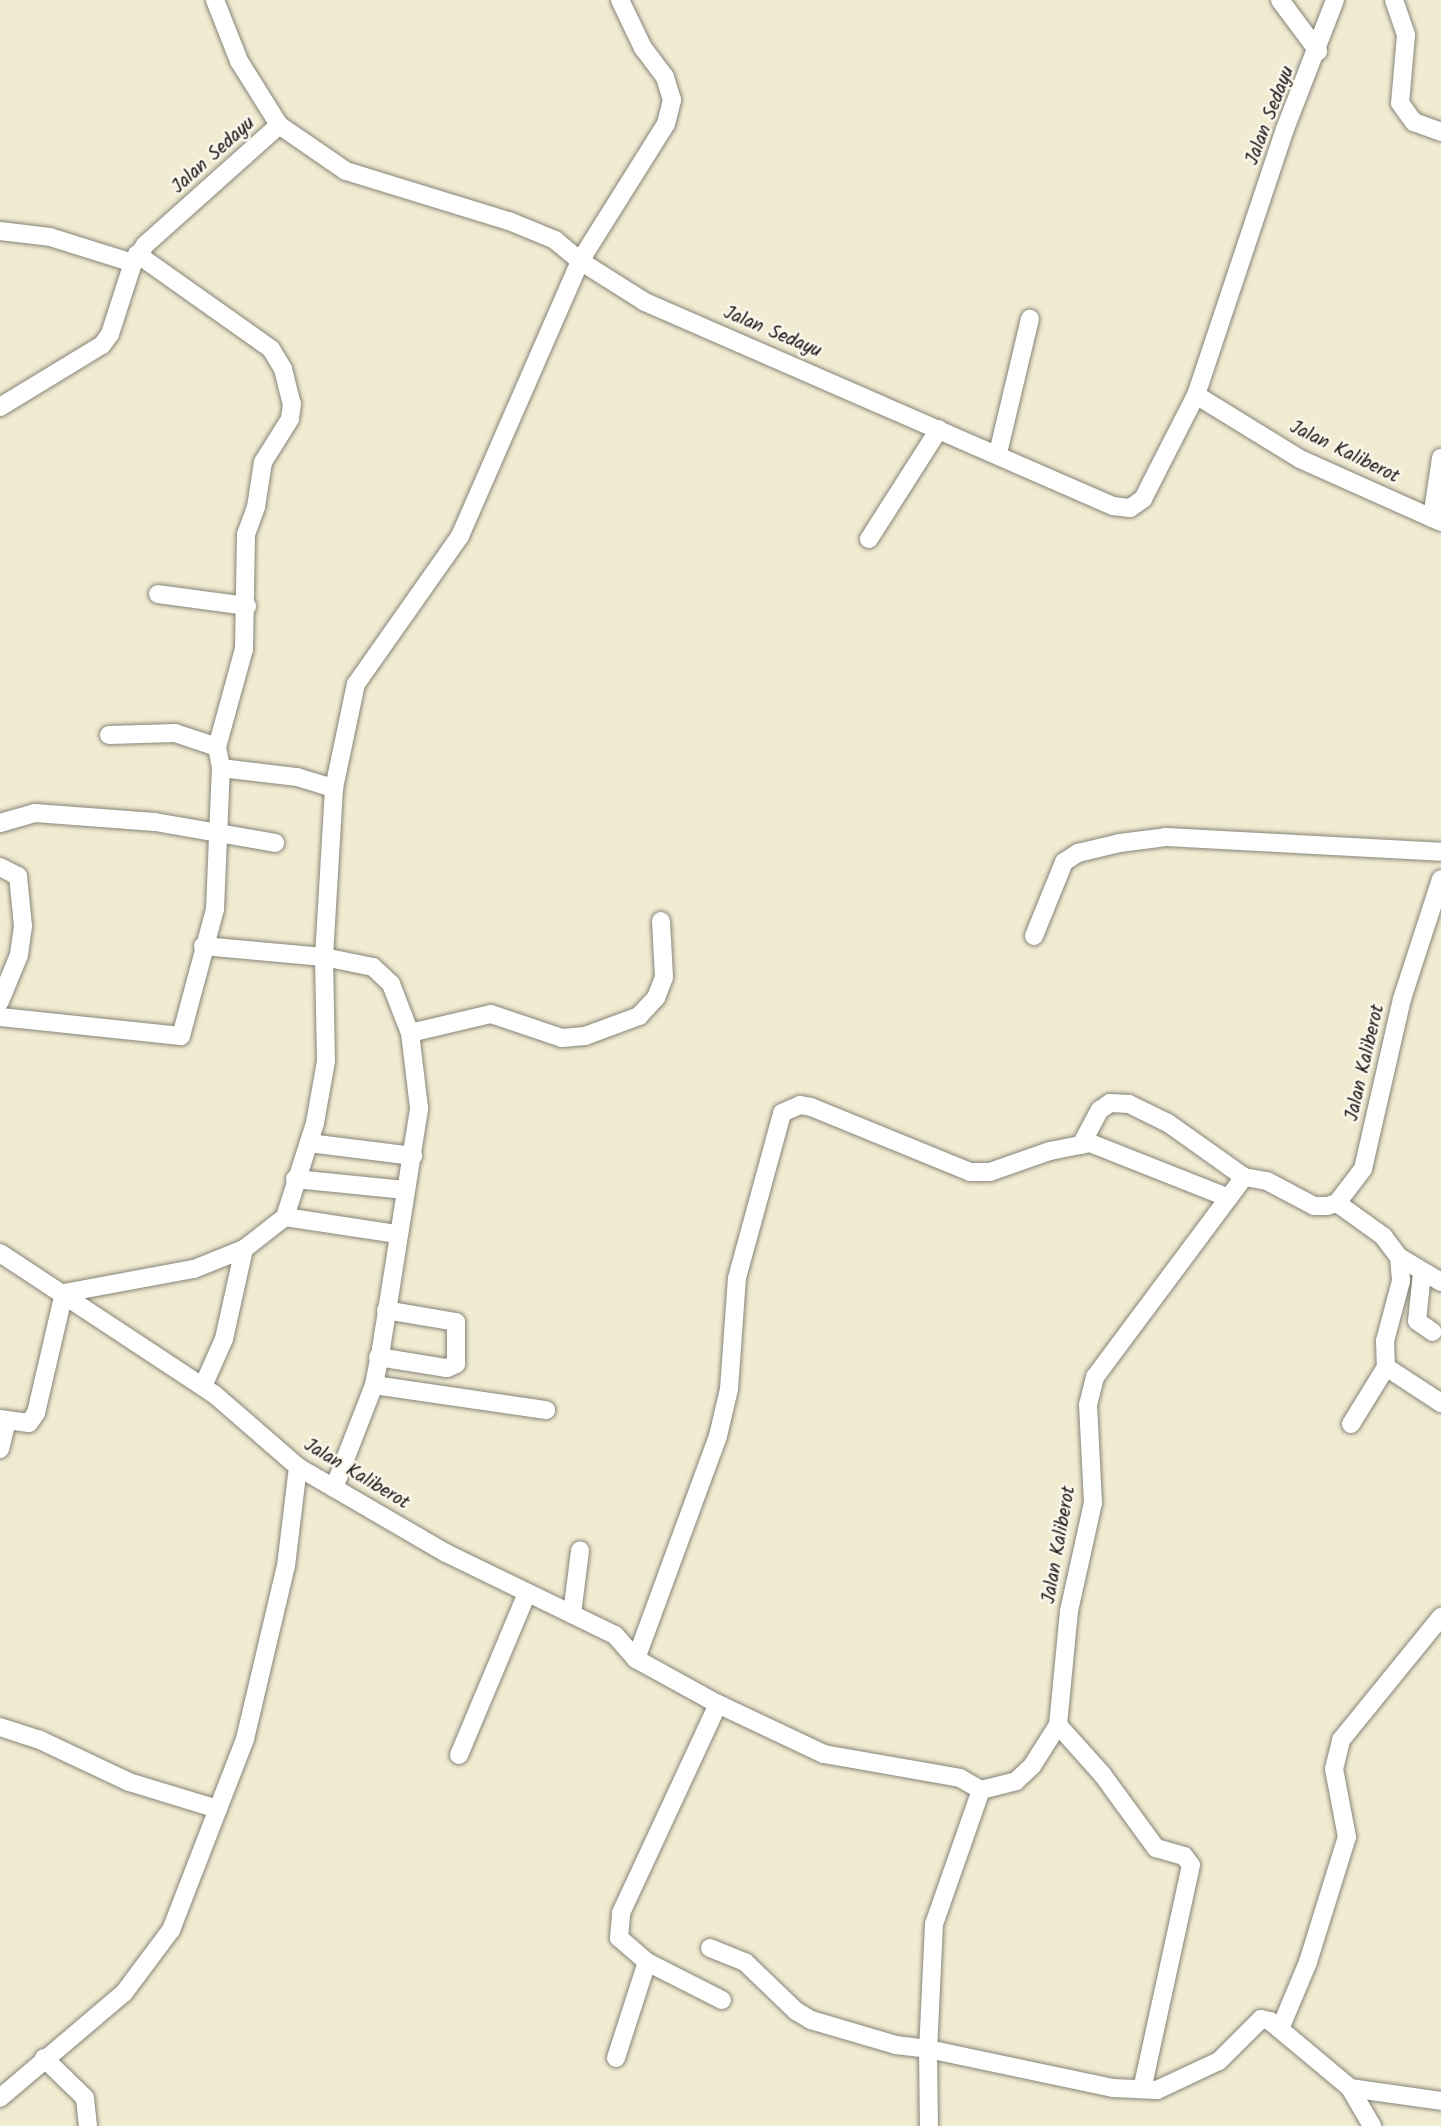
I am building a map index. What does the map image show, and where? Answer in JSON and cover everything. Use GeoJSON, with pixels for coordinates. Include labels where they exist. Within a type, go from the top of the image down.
{"type":"FeatureCollection","features":[{"type":"Feature","properties":{"kind":"street"},"geometry":{"type":"LineString","coordinates":[[215,0],[239,61],[279,125]]}},
{"type":"Feature","properties":{"kind":"street"},"geometry":{"type":"LineString","coordinates":[[0,1449],[4,1420],[29,1423],[36,1413],[64,1293],[194,1269],[244,1249],[285,1217],[295,1179],[309,1143],[326,1061],[324,957],[334,788],[356,684],[460,536],[580,261],[666,124],[672,100],[665,77],[643,48],[620,0]]}},
{"type":"Feature","properties":{"kind":"street"},"geometry":{"type":"LineString","coordinates":[[1280,0],[1318,51]]}},
{"type":"Feature","properties":{"kind":"street","name":"Jalan Sedayu"},"geometry":{"type":"LineString","coordinates":[[0,407],[102,345],[110,334],[135,259],[223,176],[236,160],[279,125],[346,171],[509,220],[555,240],[580,261],[645,302],[998,453],[1113,506],[1130,508],[1143,499],[1196,395],[1285,128],[1318,51],[1335,0]]}},
{"type":"Feature","properties":{"kind":"street"},"geometry":{"type":"LineString","coordinates":[[1394,0],[1406,34],[1400,103],[1414,122],[1441,132]]}},
{"type":"Feature","properties":{"kind":"street"},"geometry":{"type":"LineString","coordinates":[[0,231],[50,237],[135,259],[262,341],[283,369],[292,411],[263,462],[256,507],[246,534],[247,606],[244,649],[216,747],[221,768],[215,909],[202,947],[181,1037],[0,1017]]}},
{"type":"Feature","properties":{"kind":"street"},"geometry":{"type":"LineString","coordinates":[[998,453],[1030,319]]}},
{"type":"Feature","properties":{"kind":"street","name":"Jalan Kaliberot"},"geometry":{"type":"LineString","coordinates":[[1196,395],[1300,459],[1436,520]]}},
{"type":"Feature","properties":{"kind":"street"},"geometry":{"type":"LineString","coordinates":[[869,539],[939,429]]}},
{"type":"Feature","properties":{"kind":"street"},"geometry":{"type":"LineString","coordinates":[[1436,520],[1441,458]]}},
{"type":"Feature","properties":{"kind":"street"},"geometry":{"type":"LineString","coordinates":[[158,594],[247,606]]}},
{"type":"Feature","properties":{"kind":"street"},"geometry":{"type":"LineString","coordinates":[[109,735],[175,733],[216,747]]}},
{"type":"Feature","properties":{"kind":"street"},"geometry":{"type":"LineString","coordinates":[[221,768],[298,777],[334,788]]}},
{"type":"Feature","properties":{"kind":"street"},"geometry":{"type":"LineString","coordinates":[[0,822],[35,813],[155,822],[275,844]]}},
{"type":"Feature","properties":{"kind":"street"},"geometry":{"type":"LineString","coordinates":[[1034,936],[1064,862],[1078,853],[1120,843],[1166,837],[1441,852]]}},
{"type":"Feature","properties":{"kind":"street"},"geometry":{"type":"LineString","coordinates":[[0,867],[18,876],[23,926],[19,955],[0,1001]]}},
{"type":"Feature","properties":{"kind":"street","name":"Jalan Kaliberot"},"geometry":{"type":"LineString","coordinates":[[1337,1203],[1366,1161],[1402,999],[1441,879]]}},
{"type":"Feature","properties":{"kind":"street"},"geometry":{"type":"LineString","coordinates":[[410,1034],[470,1015],[491,1014],[562,1038],[586,1036],[639,1016],[656,998],[664,977],[662,921]]}},
{"type":"Feature","properties":{"kind":"street"},"geometry":{"type":"LineString","coordinates":[[202,947],[324,957],[383,972],[410,1034],[419,1105],[413,1156],[396,1234],[374,1385],[334,1488]]}},
{"type":"Feature","properties":{"kind":"street"},"geometry":{"type":"LineString","coordinates":[[1081,1145],[1100,1110],[1110,1103],[1129,1104],[1168,1123],[1244,1177],[1268,1181],[1314,1206],[1337,1203],[1383,1236],[1399,1257],[1441,1282]]}},
{"type":"Feature","properties":{"kind":"street"},"geometry":{"type":"LineString","coordinates":[[636,1659],[718,1436],[729,1389],[737,1278],[777,1123],[790,1107],[811,1107],[970,1172],[999,1169],[1050,1150],[1081,1145],[1114,1150],[1228,1198]]}},
{"type":"Feature","properties":{"kind":"street"},"geometry":{"type":"LineString","coordinates":[[309,1143],[413,1156]]}},
{"type":"Feature","properties":{"kind":"street","name":"Jalan Kaliberot"},"geometry":{"type":"LineString","coordinates":[[0,1253],[203,1386],[298,1467],[446,1553],[615,1635],[636,1659],[718,1704],[824,1754],[960,1779],[981,1790],[1016,1782],[1032,1766],[1058,1725],[1069,1611],[1093,1503],[1090,1391],[1244,1177]]}},
{"type":"Feature","properties":{"kind":"street"},"geometry":{"type":"LineString","coordinates":[[295,1179],[405,1190]]}},
{"type":"Feature","properties":{"kind":"street"},"geometry":{"type":"LineString","coordinates":[[285,1217],[396,1234]]}},
{"type":"Feature","properties":{"kind":"street"},"geometry":{"type":"LineString","coordinates":[[203,1386],[224,1339],[244,1249]]}},
{"type":"Feature","properties":{"kind":"street"},"geometry":{"type":"LineString","coordinates":[[1351,1423],[1386,1367],[1385,1341],[1401,1281],[1399,1257]]}},
{"type":"Feature","properties":{"kind":"street"},"geometry":{"type":"LineString","coordinates":[[1422,1273],[1417,1321],[1433,1332]]}},
{"type":"Feature","properties":{"kind":"street"},"geometry":{"type":"LineString","coordinates":[[378,1357],[447,1368],[456,1364],[456,1322],[386,1310]]}},
{"type":"Feature","properties":{"kind":"street"},"geometry":{"type":"LineString","coordinates":[[1386,1367],[1441,1403]]}},
{"type":"Feature","properties":{"kind":"street"},"geometry":{"type":"LineString","coordinates":[[374,1385],[546,1410]]}},
{"type":"Feature","properties":{"kind":"street"},"geometry":{"type":"LineString","coordinates":[[0,2098],[124,1993],[148,1965],[171,1930],[245,1739],[286,1566],[298,1467]]}},
{"type":"Feature","properties":{"kind":"street"},"geometry":{"type":"LineString","coordinates":[[572,1614],[580,1550]]}},
{"type":"Feature","properties":{"kind":"street"},"geometry":{"type":"LineString","coordinates":[[459,1755],[527,1593]]}},
{"type":"Feature","properties":{"kind":"street"},"geometry":{"type":"LineString","coordinates":[[1280,2029],[1308,1962],[1348,1837],[1334,1769],[1341,1740],[1441,1618]]}},
{"type":"Feature","properties":{"kind":"street"},"geometry":{"type":"LineString","coordinates":[[718,1704],[621,1913],[620,1938],[647,1962],[722,2000]]}},
{"type":"Feature","properties":{"kind":"street"},"geometry":{"type":"LineString","coordinates":[[1058,1725],[1102,1774],[1156,1848],[1184,1856],[1191,1865],[1142,2089]]}},
{"type":"Feature","properties":{"kind":"street"},"geometry":{"type":"LineString","coordinates":[[0,1727],[38,1739],[129,1782],[218,1808]]}},
{"type":"Feature","properties":{"kind":"street"},"geometry":{"type":"LineString","coordinates":[[929,2126],[928,2049],[934,1924],[981,1790]]}},
{"type":"Feature","properties":{"kind":"street"},"geometry":{"type":"LineString","coordinates":[[710,1948],[745,1962],[796,2011],[811,2020],[896,2045],[928,2049],[1113,2088],[1157,2090],[1185,2080],[1219,2061],[1261,2019],[1280,2029],[1350,2088],[1372,2126]]}},
{"type":"Feature","properties":{"kind":"street"},"geometry":{"type":"LineString","coordinates":[[616,2059],[647,1962]]}},
{"type":"Feature","properties":{"kind":"street"},"geometry":{"type":"LineString","coordinates":[[44,2058],[85,2098],[88,2126]]}},
{"type":"Feature","properties":{"kind":"street"},"geometry":{"type":"LineString","coordinates":[[1350,2088],[1441,2101]]}}]}
